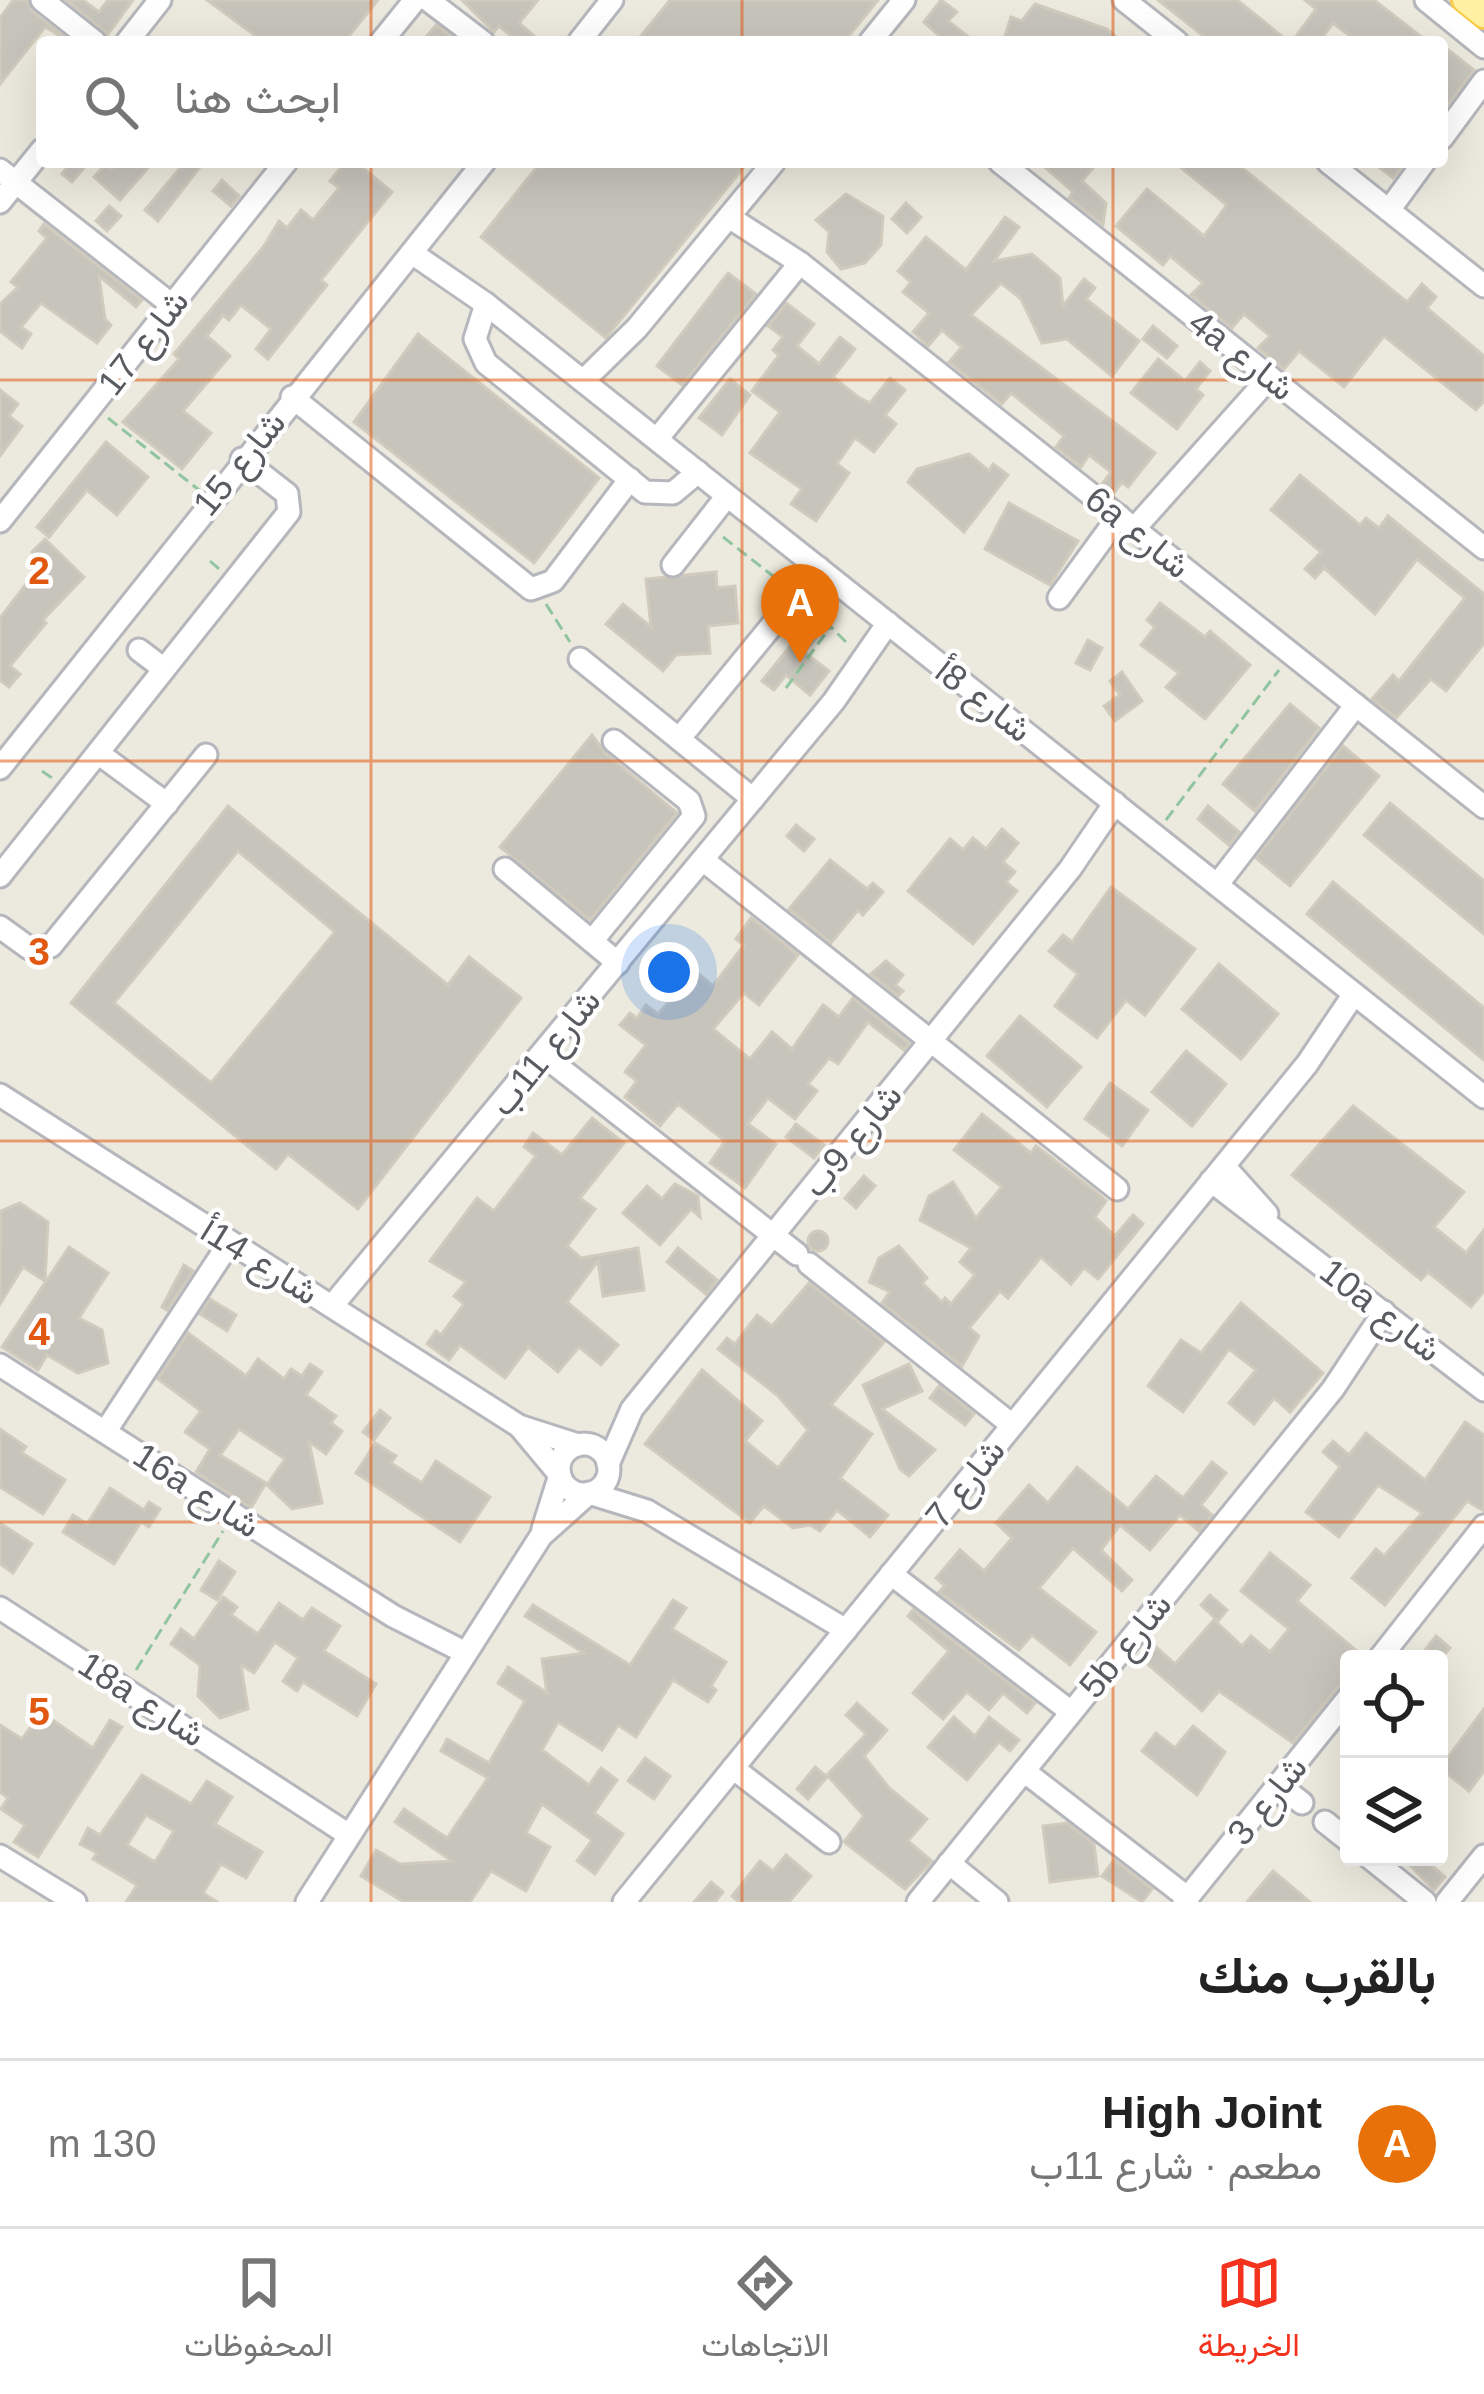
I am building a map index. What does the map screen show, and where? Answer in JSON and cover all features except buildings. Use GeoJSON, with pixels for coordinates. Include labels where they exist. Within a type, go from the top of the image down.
{"type":"FeatureCollection","features":[{"type":"Feature","properties":{"kind":"main road"},"geometry":{"type":"LineString","coordinates":[[1465,0],[1484,15]]}},
{"type":"Feature","properties":{"kind":"street"},"geometry":{"type":"LineString","coordinates":[[42,0],[87,36]]}},
{"type":"Feature","properties":{"kind":"street"},"geometry":{"type":"LineString","coordinates":[[132,36],[160,0]]}},
{"type":"Feature","properties":{"kind":"street"},"geometry":{"type":"LineString","coordinates":[[386,36],[415,0]]}},
{"type":"Feature","properties":{"kind":"street"},"geometry":{"type":"LineString","coordinates":[[428,0],[475,36]]}},
{"type":"Feature","properties":{"kind":"street"},"geometry":{"type":"LineString","coordinates":[[584,36],[611,0]]}},
{"type":"Feature","properties":{"kind":"street"},"geometry":{"type":"LineString","coordinates":[[876,36],[904,0]]}},
{"type":"Feature","properties":{"kind":"street"},"geometry":{"type":"LineString","coordinates":[[1124,0],[1169,36]]}},
{"type":"Feature","properties":{"kind":"street"},"geometry":{"type":"LineString","coordinates":[[1426,0],[1484,47]]}},
{"type":"Feature","properties":{"kind":"street"},"geometry":{"type":"LineString","coordinates":[[1448,130],[1484,81]]}},
{"type":"Feature","properties":{"kind":"street"},"geometry":{"type":"LineString","coordinates":[[0,202],[8,176],[36,154]]}},
{"type":"Feature","properties":{"kind":"street","name":"شارع 17"},"geometry":{"type":"LineString","coordinates":[[0,521],[281,168]]}},
{"type":"Feature","properties":{"kind":"street","name":"شارع 15"},"geometry":{"type":"LineString","coordinates":[[0,768],[210,498],[479,168]]}},
{"type":"Feature","properties":{"kind":"street"},"geometry":{"type":"LineString","coordinates":[[589,386],[768,168]]}},
{"type":"Feature","properties":{"kind":"street","name":"4a شارع"},"geometry":{"type":"LineString","coordinates":[[1008,168],[1484,548]]}},
{"type":"Feature","properties":{"kind":"street"},"geometry":{"type":"LineString","coordinates":[[1336,168],[1484,286]]}},
{"type":"Feature","properties":{"kind":"street"},"geometry":{"type":"LineString","coordinates":[[1389,210],[1420,168]]}},
{"type":"Feature","properties":{"kind":"street"},"geometry":{"type":"LineString","coordinates":[[8,176],[172,305]]}},
{"type":"Feature","properties":{"kind":"street","name":"6a شارع"},"geometry":{"type":"LineString","coordinates":[[734,211],[1484,807]]}},
{"type":"Feature","properties":{"kind":"street","name":"شارع 8أ"},"geometry":{"type":"LineString","coordinates":[[417,246],[1484,1097]]}},
{"type":"Feature","properties":{"kind":"street"},"geometry":{"type":"LineString","coordinates":[[657,440],[796,260]]}},
{"type":"Feature","properties":{"kind":"street"},"geometry":{"type":"LineString","coordinates":[[485,303],[476,332],[482,357],[630,479],[659,495],[680,490],[698,472]]}},
{"type":"Feature","properties":{"kind":"street"},"geometry":{"type":"LineString","coordinates":[[1059,598],[1133,528],[1264,372]]}},
{"type":"Feature","properties":{"kind":"street"},"geometry":{"type":"LineString","coordinates":[[292,397],[517,582],[537,590],[554,581],[630,479]]}},
{"type":"Feature","properties":{"kind":"street"},"geometry":{"type":"LineString","coordinates":[[0,876],[289,512],[290,498],[242,459]]}},
{"type":"Feature","properties":{"kind":"street"},"geometry":{"type":"LineString","coordinates":[[673,566],[728,496]]}},
{"type":"Feature","properties":{"kind":"street"},"geometry":{"type":"LineString","coordinates":[[679,739],[819,568]]}},
{"type":"Feature","properties":{"kind":"street","name":"شارع 11ب"},"geometry":{"type":"LineString","coordinates":[[834,700],[861,658],[894,628]]}},
{"type":"Feature","properties":{"kind":"street","name":"شارع 11ب"},"geometry":{"type":"LineString","coordinates":[[341,1312],[394,1237],[894,628]]}},
{"type":"Feature","properties":{"kind":"street"},"geometry":{"type":"LineString","coordinates":[[140,650],[164,669]]}},
{"type":"Feature","properties":{"kind":"street"},"geometry":{"type":"LineString","coordinates":[[580,659],[753,799]]}},
{"type":"Feature","properties":{"kind":"street"},"geometry":{"type":"LineString","coordinates":[[1217,885],[1356,705]]}},
{"type":"Feature","properties":{"kind":"street"},"geometry":{"type":"LineString","coordinates":[[592,941],[694,816],[689,801],[614,741]]}},
{"type":"Feature","properties":{"kind":"street"},"geometry":{"type":"LineString","coordinates":[[98,753],[167,804]]}},
{"type":"Feature","properties":{"kind":"street"},"geometry":{"type":"LineString","coordinates":[[0,927],[28,948],[52,946],[206,755]]}},
{"type":"Feature","properties":{"kind":"street","name":"شارع 9ب"},"geometry":{"type":"LineString","coordinates":[[608,1465],[632,1409],[1120,808]]}},
{"type":"Feature","properties":{"kind":"street"},"geometry":{"type":"LineString","coordinates":[[703,860],[1117,1189]]}},
{"type":"Feature","properties":{"kind":"street"},"geometry":{"type":"LineString","coordinates":[[505,869],[619,963]]}},
{"type":"Feature","properties":{"kind":"street","name":"شارع 7"},"geometry":{"type":"LineString","coordinates":[[624,1902],[1360,999]]}},
{"type":"Feature","properties":{"kind":"street"},"geometry":{"type":"LineString","coordinates":[[543,1054],[1012,1425]]}},
{"type":"Feature","properties":{"kind":"street","name":"شارع 14أ"},"geometry":{"type":"LineString","coordinates":[[0,1095],[519,1426],[578,1445]]}},
{"type":"Feature","properties":{"kind":"street","name":"10a شارع"},"geometry":{"type":"LineString","coordinates":[[1218,1173],[1279,1229],[1484,1390]]}},
{"type":"Feature","properties":{"kind":"street"},"geometry":{"type":"LineString","coordinates":[[105,1432],[230,1242]]}},
{"type":"Feature","properties":{"kind":"street","name":"5b شارع"},"geometry":{"type":"LineString","coordinates":[[918,1902],[1390,1317]]}},
{"type":"Feature","properties":{"kind":"street","name":"16a شارع"},"geometry":{"type":"LineString","coordinates":[[0,1365],[461,1661]]}},
{"type":"Feature","properties":{"kind":"street","name":"شارع 9ب"},"geometry":{"type":"LineString","coordinates":[[578,1445],[632,1409]]}},
{"type":"Feature","properties":{"kind":"street","name":"شارع 14أ"},"geometry":{"type":"LineString","coordinates":[[519,1426],[560,1474]]}},
{"type":"Feature","properties":{"kind":"street"},"geometry":{"type":"LineString","coordinates":[[541,1536],[561,1459],[578,1445],[595,1447],[647,1510]]}},
{"type":"Feature","properties":{"kind":"street"},"geometry":{"type":"LineString","coordinates":[[307,1902],[541,1536],[605,1481],[608,1465]]}},
{"type":"Feature","properties":{"kind":"street"},"geometry":{"type":"LineString","coordinates":[[560,1474],[573,1491],[647,1510],[840,1636]]}},
{"type":"Feature","properties":{"kind":"street"},"geometry":{"type":"LineString","coordinates":[[1386,1650],[1484,1526]]}},
{"type":"Feature","properties":{"kind":"street"},"geometry":{"type":"LineString","coordinates":[[891,1574],[1072,1712]]}},
{"type":"Feature","properties":{"kind":"street","name":"18a شارع"},"geometry":{"type":"LineString","coordinates":[[0,1608],[284,1790],[354,1829]]}},
{"type":"Feature","properties":{"kind":"street","name":"شارع 3"},"geometry":{"type":"LineString","coordinates":[[1186,1900],[1340,1708]]}},
{"type":"Feature","properties":{"kind":"street"},"geometry":{"type":"LineString","coordinates":[[733,1768],[830,1842]]}},
{"type":"Feature","properties":{"kind":"street"},"geometry":{"type":"LineString","coordinates":[[1024,1771],[1186,1900]]}},
{"type":"Feature","properties":{"kind":"street"},"geometry":{"type":"LineString","coordinates":[[1279,1785],[1302,1803]]}},
{"type":"Feature","properties":{"kind":"street"},"geometry":{"type":"LineString","coordinates":[[1325,1822],[1340,1834]]}},
{"type":"Feature","properties":{"kind":"street"},"geometry":{"type":"LineString","coordinates":[[0,1856],[75,1902]]}},
{"type":"Feature","properties":{"kind":"street"},"geometry":{"type":"LineString","coordinates":[[1447,1902],[1484,1856]]}},
{"type":"Feature","properties":{"kind":"street"},"geometry":{"type":"LineString","coordinates":[[949,1863],[997,1902]]}},
{"type":"Feature","properties":{"kind":"street"},"geometry":{"type":"LineString","coordinates":[[1380,1866],[1425,1902]]}},
{"type":"Feature","properties":{"kind":"path"},"geometry":{"type":"LineString","coordinates":[[92,406],[210,498]]}},
{"type":"Feature","properties":{"kind":"path"},"geometry":{"type":"LineString","coordinates":[[705,524],[832,625],[861,658]]}},
{"type":"Feature","properties":{"kind":"path"},"geometry":{"type":"LineString","coordinates":[[537,590],[580,659]]}},
{"type":"Feature","properties":{"kind":"path"},"geometry":{"type":"LineString","coordinates":[[786,688],[832,625]]}},
{"type":"Feature","properties":{"kind":"path"},"geometry":{"type":"LineString","coordinates":[[1154,835],[1291,654]]}},
{"type":"Feature","properties":{"kind":"path"},"geometry":{"type":"LineString","coordinates":[[125,1688],[234,1514]]}},
{"type":"Feature","properties":{"kind":"place","name":"High Joint"},"geometry":{"type":"Point","coordinates":[800,663]}}]}
